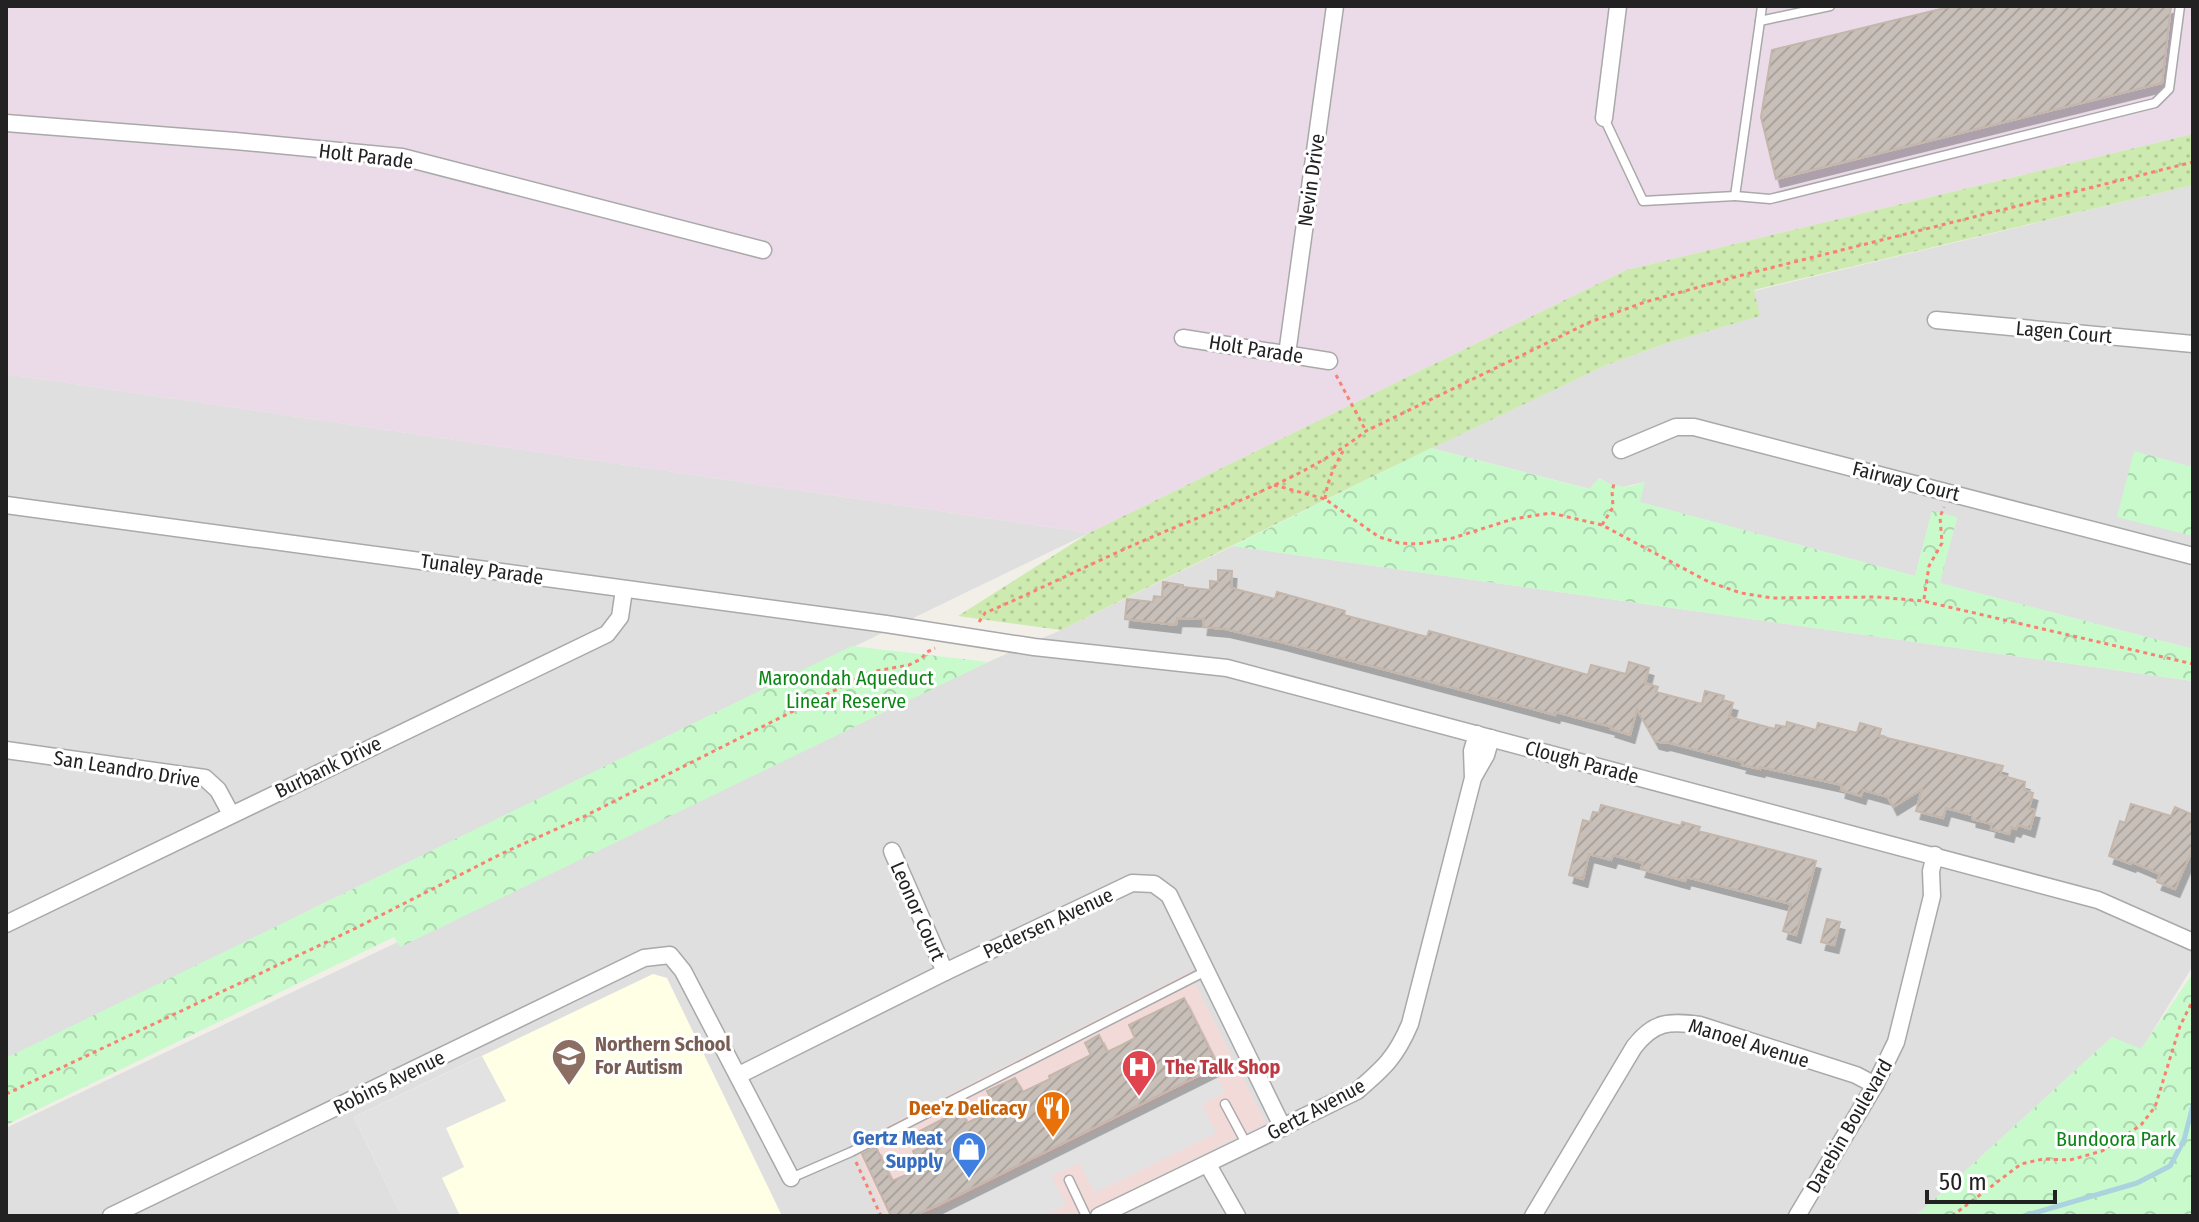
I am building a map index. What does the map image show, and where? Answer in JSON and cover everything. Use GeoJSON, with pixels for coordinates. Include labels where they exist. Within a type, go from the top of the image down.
{"type":"FeatureCollection","features":[{"type":"Feature","properties":{"kind":"street","name":"Nevin Drive"},"geometry":{"type":"LineString","coordinates":[[1287,354],[1335,6]]}},
{"type":"Feature","properties":{"kind":"street"},"geometry":{"type":"LineString","coordinates":[[1604,118],[1618,6]]}},
{"type":"Feature","properties":{"kind":"street","name":"Holt Parade"},"geometry":{"type":"LineString","coordinates":[[6,123],[402,157],[763,250]]}},
{"type":"Feature","properties":{"kind":"street","name":"Lagen Court"},"geometry":{"type":"LineString","coordinates":[[1936,320],[2193,344]]}},
{"type":"Feature","properties":{"kind":"street","name":"Holt Parade"},"geometry":{"type":"LineString","coordinates":[[1183,338],[1329,361]]}},
{"type":"Feature","properties":{"kind":"street","name":"Fairway Court"},"geometry":{"type":"LineString","coordinates":[[1621,450],[1676,427],[1694,427],[2193,556]]}},
{"type":"Feature","properties":{"kind":"street","name":"Tunaley Parade"},"geometry":{"type":"LineString","coordinates":[[6,505],[958,635]]}},
{"type":"Feature","properties":{"kind":"street","name":"Burbank Drive"},"geometry":{"type":"LineString","coordinates":[[6,924],[607,634],[620,617],[624,590]]}},
{"type":"Feature","properties":{"kind":"street","name":"Clough Parade"},"geometry":{"type":"LineString","coordinates":[[958,635],[1227,668],[2098,900],[2193,942]]}},
{"type":"Feature","properties":{"kind":"street","name":"Gertz Avenue"},"geometry":{"type":"LineString","coordinates":[[1099,1216],[1357,1091],[1385,1067],[1400,1047],[1410,1024],[1473,778],[1472,751],[1484,736]]}},
{"type":"Feature","properties":{"kind":"street","name":"San Leandro Drive"},"geometry":{"type":"LineString","coordinates":[[6,750],[205,778],[218,790],[231,814]]}},
{"type":"Feature","properties":{"kind":"street","name":"Leonor Court"},"geometry":{"type":"LineString","coordinates":[[892,851],[945,972]]}},
{"type":"Feature","properties":{"kind":"street","name":"Darebin Boulevard"},"geometry":{"type":"LineString","coordinates":[[1797,1216],[1875,1085],[1896,1042],[1932,896],[1931,871],[1942,857]]}},
{"type":"Feature","properties":{"kind":"street","name":"Pedersen Avenue"},"geometry":{"type":"LineString","coordinates":[[739,1075],[1132,883],[1154,884],[1169,895],[1283,1128]]}},
{"type":"Feature","properties":{"kind":"street","name":"Robins Avenue"},"geometry":{"type":"LineString","coordinates":[[111,1216],[644,958],[670,955],[683,971],[739,1075]]}},
{"type":"Feature","properties":{"kind":"street","name":"Manoel Avenue"},"geometry":{"type":"LineString","coordinates":[[1533,1216],[1634,1047],[1645,1032],[1661,1024],[1677,1022],[1700,1025],[1856,1075],[1875,1085]]}},
{"type":"Feature","properties":{"kind":"street"},"geometry":{"type":"LineString","coordinates":[[739,1075],[791,1178]]}},
{"type":"Feature","properties":{"kind":"street"},"geometry":{"type":"LineString","coordinates":[[1208,1165],[1237,1216]]}},
{"type":"Feature","properties":{"kind":"lane"},"geometry":{"type":"LineString","coordinates":[[1735,196],[1762,6]]}},
{"type":"Feature","properties":{"kind":"lane"},"geometry":{"type":"LineString","coordinates":[[1760,21],[1830,6]]}},
{"type":"Feature","properties":{"kind":"lane"},"geometry":{"type":"LineString","coordinates":[[1604,118],[1643,201],[1735,196],[1770,199],[2155,103],[2169,89],[2180,6]]}},
{"type":"Feature","properties":{"kind":"lane"},"geometry":{"type":"LineString","coordinates":[[791,1178],[851,1152],[1207,970]]}},
{"type":"Feature","properties":{"kind":"lane"},"geometry":{"type":"LineString","coordinates":[[1225,1104],[1247,1146]]}},
{"type":"Feature","properties":{"kind":"lane"},"geometry":{"type":"LineString","coordinates":[[1069,1180],[1086,1216]]}},
{"type":"Feature","properties":{"kind":"path"},"geometry":{"type":"LineString","coordinates":[[6,1094],[354,929],[855,680],[876,671],[909,665],[927,652],[976,627],[985,613],[1274,485],[1346,447],[1366,431],[1590,322],[1645,302],[1746,274],[2193,162]]}},
{"type":"Feature","properties":{"kind":"path"},"geometry":{"type":"LineString","coordinates":[[1329,361],[1366,431]]}},
{"type":"Feature","properties":{"kind":"path"},"geometry":{"type":"LineString","coordinates":[[1325,499],[1333,467],[1346,447]]}},
{"type":"Feature","properties":{"kind":"path"},"geometry":{"type":"LineString","coordinates":[[1602,525],[1613,507],[1614,484]]}},
{"type":"Feature","properties":{"kind":"path"},"geometry":{"type":"LineString","coordinates":[[1274,485],[1325,499],[1379,537],[1399,543],[1442,540],[1513,519],[1551,513],[1602,525],[1709,582],[1741,593],[1772,598],[1877,597],[1923,601],[2193,664]]}},
{"type":"Feature","properties":{"kind":"path"},"geometry":{"type":"LineString","coordinates":[[1923,601],[1929,566],[1942,543],[1940,517],[1948,492]]}},
{"type":"Feature","properties":{"kind":"path"},"geometry":{"type":"LineString","coordinates":[[1952,1216],[2021,1164],[2043,1159],[2070,1160],[2102,1151],[2141,1125],[2155,1107],[2180,1026],[2193,1000]]}},
{"type":"Feature","properties":{"kind":"path"},"geometry":{"type":"LineString","coordinates":[[851,1152],[881,1216]]}},
{"type":"Feature","properties":{"kind":"shaded area"},"geometry":{"type":"Polygon","coordinates":[[[6,6],[2193,6],[2193,134],[1626,270],[1089,533],[6,374],[6,6]]]}},
{"type":"Feature","properties":{"kind":"shaded area"},"geometry":{"type":"Polygon","coordinates":[[[2193,185],[2193,649],[1939,583],[1957,518],[1932,512],[1915,576],[1639,502],[1644,482],[1623,487],[1599,478],[1590,489],[1431,448],[1604,366],[1664,344],[1759,316],[1754,291],[2193,185]]]}},
{"type":"Feature","properties":{"kind":"shaded area"},"geometry":{"type":"Polygon","coordinates":[[[6,374],[1089,533],[322,904],[6,1062],[6,374]]]}},
{"type":"Feature","properties":{"kind":"shaded area"},"geometry":{"type":"Polygon","coordinates":[[[1233,546],[2193,681],[2193,966],[2141,1050],[2112,1037],[1916,1216],[6,1216],[6,1128],[1233,546]]]}},
{"type":"Feature","properties":{"kind":"shaded area"},"geometry":{"type":"Polygon","coordinates":[[[1189,972],[1266,1123],[1079,1216],[886,1216],[852,1144],[1189,972]]]}},
{"type":"Feature","properties":{"kind":"shaded area","name":"Northern School For Autism"},"geometry":{"type":"Polygon","coordinates":[[[653,974],[667,978],[782,1216],[402,1216],[354,1117],[653,974]]]}},
{"type":"Feature","properties":{"kind":"shaded area"},"geometry":{"type":"Polygon","coordinates":[[[482,1056],[506,1101],[446,1128],[464,1167],[442,1178],[460,1216],[402,1216],[354,1117],[482,1056]]]}},
{"type":"Feature","properties":{"kind":"shaded area"},"geometry":{"type":"Polygon","coordinates":[[[1215,1072],[1225,1092],[1202,1104],[1216,1133],[1095,1193],[1079,1163],[1052,1176],[1066,1205],[1044,1216],[927,1216],[1215,1072]]]}},
{"type":"Feature","properties":{"kind":"green space","name":"Maroondah Aqueduct Linear Reserve"},"geometry":{"type":"Polygon","coordinates":[[[2193,134],[2193,185],[1754,290],[1760,316],[1664,344],[1604,366],[1061,630],[958,616],[1089,533],[1626,270],[2193,134]]]}},
{"type":"Feature","properties":{"kind":"green space"},"geometry":{"type":"Polygon","coordinates":[[[1431,448],[1589,489],[1599,478],[1622,487],[1645,481],[1640,502],[1915,576],[1932,511],[1957,517],[1940,583],[2193,649],[2193,681],[1233,546],[1431,448]]]}},
{"type":"Feature","properties":{"kind":"green space"},"geometry":{"type":"Polygon","coordinates":[[[2134,451],[2193,467],[2193,536],[2117,517],[2134,451]]]}},
{"type":"Feature","properties":{"kind":"green space","name":"Maroondah Aqueduct Linear Reserve"},"geometry":{"type":"Polygon","coordinates":[[[852,646],[988,662],[400,947],[394,937],[6,1125],[6,1058],[852,646]]]}},
{"type":"Feature","properties":{"kind":"green space","name":"Bundoora Park"},"geometry":{"type":"Polygon","coordinates":[[[2193,973],[2193,1216],[1916,1216],[2112,1037],[2141,1049],[2193,973]]]}},
{"type":"Feature","properties":{"kind":"building"},"geometry":{"type":"Polygon","coordinates":[[[1953,6],[2171,6],[2162,83],[1776,179],[1761,117],[1772,50],[1953,6]]]}},
{"type":"Feature","properties":{"kind":"building"},"geometry":{"type":"Polygon","coordinates":[[[1218,570],[1232,571],[1231,588],[1275,599],[1277,592],[1345,611],[1344,615],[1427,637],[1429,631],[1588,675],[1591,665],[1626,674],[1629,662],[1649,668],[1645,683],[1658,687],[1656,692],[1702,704],[1705,691],[1724,696],[1723,700],[1733,703],[1729,717],[1775,729],[1776,725],[1786,727],[1787,722],[1816,730],[1818,723],[1857,733],[1860,723],[1881,729],[1879,736],[2003,766],[2000,775],[2025,782],[2024,790],[2033,793],[2029,809],[2035,810],[2030,829],[2018,825],[2016,829],[2011,827],[2009,834],[1991,829],[1992,824],[1972,819],[1972,815],[1946,808],[1943,818],[1916,811],[1922,789],[1893,807],[1888,797],[1863,790],[1861,796],[1841,790],[1842,785],[1742,765],[1743,762],[1655,741],[1637,709],[1630,735],[1556,712],[1555,715],[1281,642],[1203,627],[1204,619],[1177,618],[1176,625],[1125,619],[1127,599],[1153,602],[1154,596],[1162,597],[1163,582],[1210,590],[1210,581],[1218,582],[1218,570]]]}},
{"type":"Feature","properties":{"kind":"building"},"geometry":{"type":"Polygon","coordinates":[[[2131,804],[2171,816],[2175,807],[2193,815],[2193,848],[2175,889],[2157,882],[2160,874],[2109,856],[2120,821],[2125,823],[2131,804]]]}},
{"type":"Feature","properties":{"kind":"building"},"geometry":{"type":"Polygon","coordinates":[[[1601,805],[1681,826],[1682,822],[1700,827],[1698,831],[1816,861],[1796,935],[1783,931],[1791,904],[1686,877],[1685,881],[1641,869],[1643,863],[1613,855],[1611,860],[1589,854],[1583,879],[1569,875],[1583,820],[1590,822],[1593,812],[1599,813],[1601,805]]]}},
{"type":"Feature","properties":{"kind":"building"},"geometry":{"type":"Polygon","coordinates":[[[1827,919],[1840,922],[1834,945],[1821,942],[1827,919]]]}},
{"type":"Feature","properties":{"kind":"building"},"geometry":{"type":"Polygon","coordinates":[[[1184,998],[1218,1066],[936,1206],[912,1216],[891,1216],[862,1154],[876,1147],[892,1181],[906,1175],[920,1167],[913,1151],[927,1145],[920,1131],[947,1117],[945,1113],[959,1106],[967,1123],[996,1109],[987,1091],[1015,1078],[1023,1092],[1091,1055],[1085,1043],[1099,1035],[1107,1052],[1135,1038],[1129,1025],[1184,998]]]}},
{"type":"Feature","properties":{"kind":"waterway"},"geometry":{"type":"LineString","coordinates":[[2024,1216],[2137,1183],[2170,1166],[2184,1140],[2193,1105]]}},
{"type":"Feature","properties":{"kind":"place","name":"Northern School For Autism"},"geometry":{"type":"Point","coordinates":[569,1087]}},
{"type":"Feature","properties":{"kind":"place","name":"The Talk Shop"},"geometry":{"type":"Point","coordinates":[1139,1098]}},
{"type":"Feature","properties":{"kind":"place","name":"Dee'z Delicacy"},"geometry":{"type":"Point","coordinates":[1053,1139]}},
{"type":"Feature","properties":{"kind":"place","name":"Gertz Meat Supply"},"geometry":{"type":"Point","coordinates":[969,1180]}}]}
